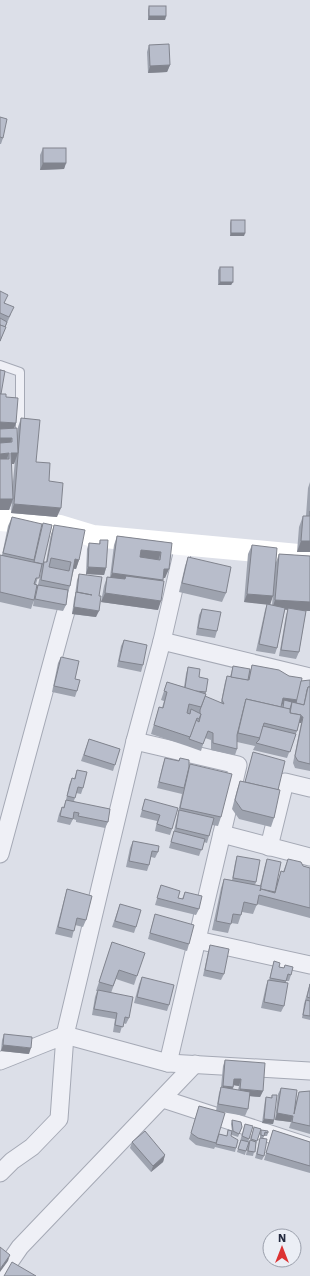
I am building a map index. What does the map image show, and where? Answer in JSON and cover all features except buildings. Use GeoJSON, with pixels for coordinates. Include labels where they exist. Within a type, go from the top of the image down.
{"type":"FeatureCollection","features":[{"type":"Feature","properties":{"kind":"street"},"geometry":{"type":"LineString","coordinates":[[0,548],[7,518],[60,526],[93,536],[310,556]]}},
{"type":"Feature","properties":{"kind":"street"},"geometry":{"type":"LineString","coordinates":[[0,854],[64,618],[85,548],[93,536]]}},
{"type":"Feature","properties":{"kind":"street"},"geometry":{"type":"LineString","coordinates":[[0,1173],[12,1161],[32,1148],[59,1119],[65,1035],[135,741],[162,641],[184,544]]}},
{"type":"Feature","properties":{"kind":"street"},"geometry":{"type":"LineString","coordinates":[[162,641],[310,677]]}},
{"type":"Feature","properties":{"kind":"street"},"geometry":{"type":"LineString","coordinates":[[135,741],[238,765],[168,1063]]}},
{"type":"Feature","properties":{"kind":"street"},"geometry":{"type":"LineString","coordinates":[[269,847],[285,782],[310,788]]}},
{"type":"Feature","properties":{"kind":"street"},"geometry":{"type":"LineString","coordinates":[[222,834],[310,857]]}},
{"type":"Feature","properties":{"kind":"street"},"geometry":{"type":"LineString","coordinates":[[197,940],[310,965]]}},
{"type":"Feature","properties":{"kind":"street"},"geometry":{"type":"LineString","coordinates":[[0,1061],[65,1035],[168,1063],[310,1071]]}},
{"type":"Feature","properties":{"kind":"street"},"geometry":{"type":"LineString","coordinates":[[0,1276],[20,1247],[195,1064]]}},
{"type":"Feature","properties":{"kind":"street"},"geometry":{"type":"LineString","coordinates":[[163,1099],[310,1148]]}},
{"type":"Feature","properties":{"kind":"lane"},"geometry":{"type":"LineString","coordinates":[[0,365],[20,372],[17,436]]}}]}
